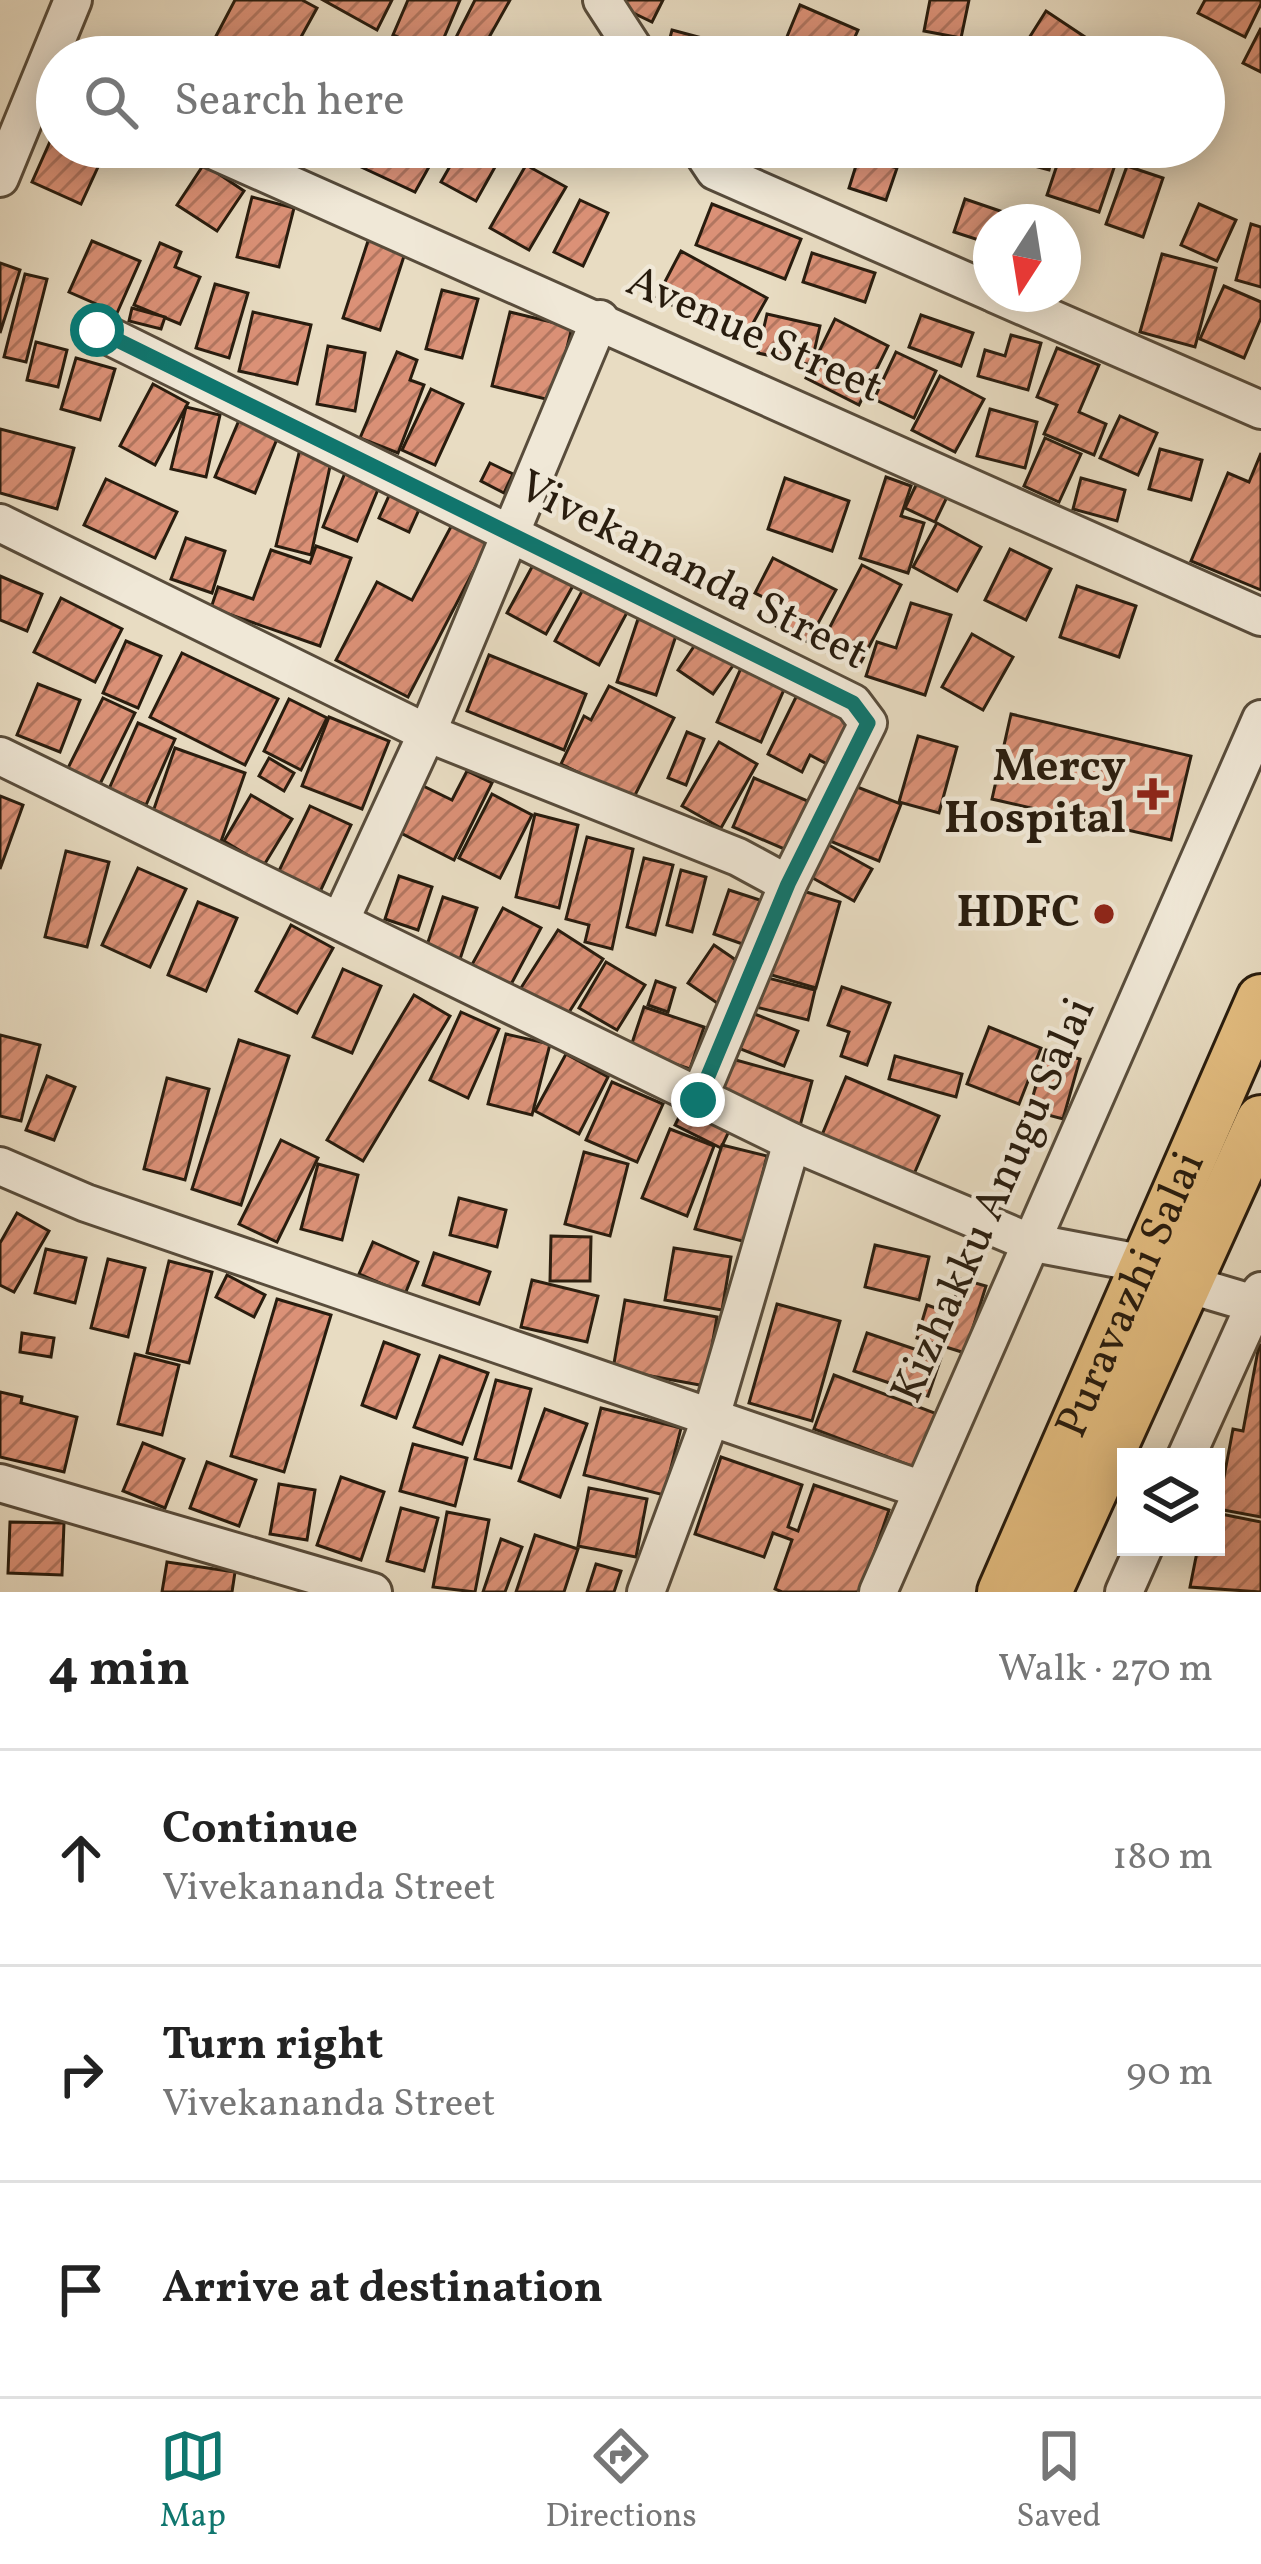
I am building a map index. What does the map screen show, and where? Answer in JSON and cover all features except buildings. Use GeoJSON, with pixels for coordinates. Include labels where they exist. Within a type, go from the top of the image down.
{"type":"FeatureCollection","features":[{"type":"Feature","properties":{"kind":"main road","name":"Puravazhi Salai"},"geometry":{"type":"LineString","coordinates":[[1047,1592],[1166,1274],[1261,999]]}},
{"type":"Feature","properties":{"kind":"main road","name":"Puravazhi Salai"},"geometry":{"type":"LineString","coordinates":[[1002,1592],[1166,1274],[1261,1120]]}},
{"type":"Feature","properties":{"kind":"street"},"geometry":{"type":"LineString","coordinates":[[64,36],[74,0]]}},
{"type":"Feature","properties":{"kind":"street"},"geometry":{"type":"LineString","coordinates":[[602,0],[625,36]]}},
{"type":"Feature","properties":{"kind":"street"},"geometry":{"type":"LineString","coordinates":[[0,178],[36,108]]}},
{"type":"Feature","properties":{"kind":"street","name":"Avenue Street"},"geometry":{"type":"LineString","coordinates":[[254,168],[1261,617]]}},
{"type":"Feature","properties":{"kind":"street"},"geometry":{"type":"LineString","coordinates":[[713,168],[973,284]]}},
{"type":"Feature","properties":{"kind":"street"},"geometry":{"type":"LineString","coordinates":[[1037,312],[1261,410]]}},
{"type":"Feature","properties":{"kind":"street"},"geometry":{"type":"LineString","coordinates":[[341,919],[427,733],[600,319]]}},
{"type":"Feature","properties":{"kind":"street","name":"Vivekananda Street"},"geometry":{"type":"LineString","coordinates":[[97,330],[853,703],[868,723],[788,884],[698,1100]]}},
{"type":"Feature","properties":{"kind":"street"},"geometry":{"type":"LineString","coordinates":[[0,523],[427,733],[738,857],[788,884]]}},
{"type":"Feature","properties":{"kind":"street","name":"Kizhakku Anugu Salai"},"geometry":{"type":"LineString","coordinates":[[878,1592],[1261,719]]}},
{"type":"Feature","properties":{"kind":"street"},"geometry":{"type":"LineString","coordinates":[[0,756],[792,1142],[1029,1242],[1259,1301],[1190,1448]]}},
{"type":"Feature","properties":{"kind":"street"},"geometry":{"type":"LineString","coordinates":[[646,1592],[711,1417],[792,1142]]}},
{"type":"Feature","properties":{"kind":"street"},"geometry":{"type":"LineString","coordinates":[[0,1166],[86,1203],[920,1489]]}},
{"type":"Feature","properties":{"kind":"street"},"geometry":{"type":"LineString","coordinates":[[0,1483],[373,1592]]}},
{"type":"Feature","properties":{"kind":"street"},"geometry":{"type":"LineString","coordinates":[[1124,1592],[1140,1556]]}},
{"type":"Feature","properties":{"kind":"place","name":"Mercy Hospital"},"geometry":{"type":"Point","coordinates":[1153,794]}},
{"type":"Feature","properties":{"kind":"place","name":"HDFC"},"geometry":{"type":"Point","coordinates":[1104,914]}},
{"type":"Feature","properties":{"kind":"route"},"geometry":{"type":"LineString","coordinates":[[97,330],[853,703],[868,723],[788,884],[698,1100]]}}]}
